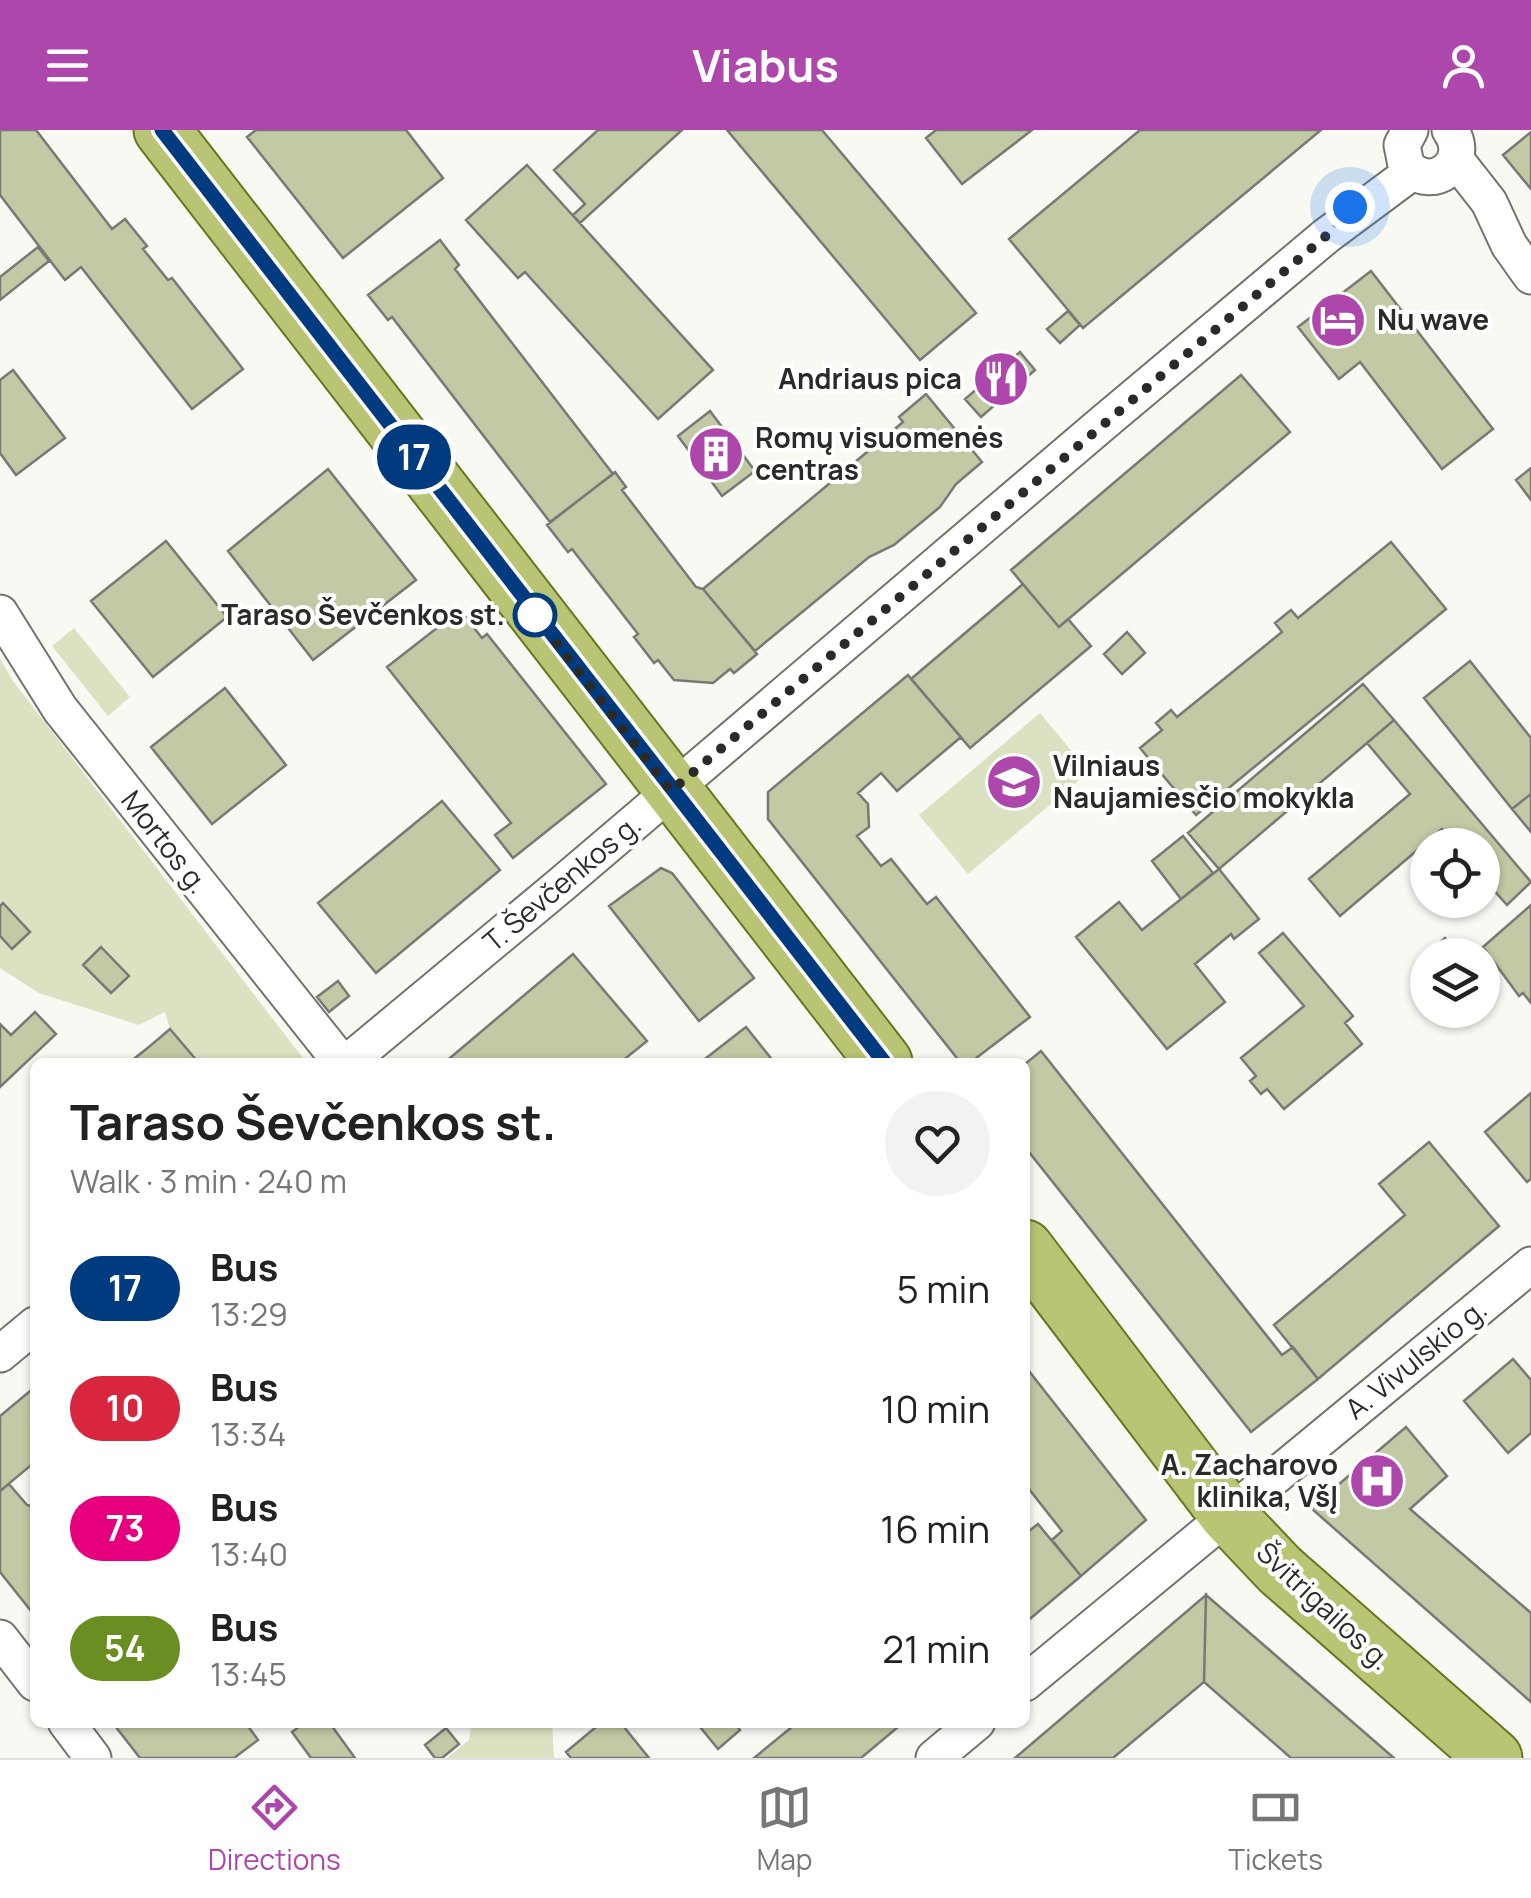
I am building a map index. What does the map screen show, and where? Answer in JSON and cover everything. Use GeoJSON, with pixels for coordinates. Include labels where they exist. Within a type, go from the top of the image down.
{"type":"FeatureCollection","features":[{"type":"Feature","properties":{"kind":"main road"},"geometry":{"type":"LineString","coordinates":[[162,130],[881,1058]]}},
{"type":"Feature","properties":{"kind":"main road","name":"Švitrigailos g."},"geometry":{"type":"LineString","coordinates":[[1030,1255],[1227,1514],[1280,1570],[1494,1758]]}},
{"type":"Feature","properties":{"kind":"street","name":"T. Ševčenkos g."},"geometry":{"type":"LineString","coordinates":[[349,1058],[671,791],[1430,146]]}},
{"type":"Feature","properties":{"kind":"street"},"geometry":{"type":"LineString","coordinates":[[1430,146],[1498,217],[1509,245],[1531,276]]}},
{"type":"Feature","properties":{"kind":"street","name":"Mortos g."},"geometry":{"type":"LineString","coordinates":[[0,613],[60,709],[341,1058]]}},
{"type":"Feature","properties":{"kind":"street","name":"A. Vivulskio g."},"geometry":{"type":"LineString","coordinates":[[1030,1679],[1531,1265]]}},
{"type":"Feature","properties":{"kind":"street"},"geometry":{"type":"LineString","coordinates":[[0,1354],[30,1328]]}},
{"type":"Feature","properties":{"kind":"street"},"geometry":{"type":"LineString","coordinates":[[0,1638],[30,1677]]}},
{"type":"Feature","properties":{"kind":"street"},"geometry":{"type":"LineString","coordinates":[[70,1728],[93,1758]]}},
{"type":"Feature","properties":{"kind":"street"},"geometry":{"type":"LineString","coordinates":[[934,1758],[970,1728]]}},
{"type":"Feature","properties":{"kind":"green space"},"geometry":{"type":"Polygon","coordinates":[[[74,628],[130,697],[108,716],[52,646],[74,628]]]}},
{"type":"Feature","properties":{"kind":"green space"},"geometry":{"type":"Polygon","coordinates":[[[0,658],[13,681],[303,1058],[195,1058],[170,1029],[165,1012],[139,1025],[39,993],[0,968],[0,658]]]}},
{"type":"Feature","properties":{"kind":"green space"},"geometry":{"type":"Polygon","coordinates":[[[1040,713],[1089,772],[968,874],[919,815],[1040,713]]]}},
{"type":"Feature","properties":{"kind":"green space"},"geometry":{"type":"Polygon","coordinates":[[[471,1728],[552,1728],[554,1758],[447,1758],[469,1740],[471,1728]]]}},
{"type":"Feature","properties":{"kind":"building"},"geometry":{"type":"Polygon","coordinates":[[[0,130],[36,130],[112,229],[125,219],[147,246],[143,249],[168,280],[172,278],[243,369],[192,409],[81,267],[65,280],[0,195],[0,130]]]}},
{"type":"Feature","properties":{"kind":"building"},"geometry":{"type":"Polygon","coordinates":[[[256,130],[406,130],[443,178],[343,258],[247,137],[256,130]]]}},
{"type":"Feature","properties":{"kind":"building"},"geometry":{"type":"Polygon","coordinates":[[[598,130],[682,130],[580,223],[573,215],[585,204],[554,170],[598,130]]]}},
{"type":"Feature","properties":{"kind":"building"},"geometry":{"type":"Polygon","coordinates":[[[727,130],[822,130],[976,313],[920,360],[727,130]]]}},
{"type":"Feature","properties":{"kind":"building"},"geometry":{"type":"Polygon","coordinates":[[[936,130],[1032,130],[962,184],[926,138],[936,130]]]}},
{"type":"Feature","properties":{"kind":"building"},"geometry":{"type":"Polygon","coordinates":[[[1140,130],[1321,130],[1083,328],[1009,239],[1140,130]]]}},
{"type":"Feature","properties":{"kind":"building"},"geometry":{"type":"Polygon","coordinates":[[[1531,132],[1531,189],[1503,155],[1531,132]]]}},
{"type":"Feature","properties":{"kind":"building"},"geometry":{"type":"Polygon","coordinates":[[[527,165],[713,370],[658,419],[525,272],[518,278],[466,220],[527,165]]]}},
{"type":"Feature","properties":{"kind":"building"},"geometry":{"type":"Polygon","coordinates":[[[440,240],[459,265],[455,269],[613,474],[550,522],[392,317],[388,320],[368,295],[440,240]]]}},
{"type":"Feature","properties":{"kind":"building"},"geometry":{"type":"Polygon","coordinates":[[[38,247],[49,261],[0,300],[0,277],[38,247]]]}},
{"type":"Feature","properties":{"kind":"building"},"geometry":{"type":"Polygon","coordinates":[[[1371,271],[1493,429],[1442,469],[1360,362],[1339,379],[1298,327],[1371,271]]]}},
{"type":"Feature","properties":{"kind":"building"},"geometry":{"type":"Polygon","coordinates":[[[1068,311],[1080,325],[1060,343],[1047,329],[1068,311]]]}},
{"type":"Feature","properties":{"kind":"building"},"geometry":{"type":"Polygon","coordinates":[[[1020,352],[1035,370],[981,417],[965,399],[1020,352]]]}},
{"type":"Feature","properties":{"kind":"building"},"geometry":{"type":"Polygon","coordinates":[[[13,370],[65,438],[16,475],[0,453],[0,380],[13,370]]]}},
{"type":"Feature","properties":{"kind":"building"},"geometry":{"type":"Polygon","coordinates":[[[1241,375],[1290,432],[1059,627],[1011,570],[1241,375]]]}},
{"type":"Feature","properties":{"kind":"building"},"geometry":{"type":"Polygon","coordinates":[[[926,394],[982,462],[956,484],[940,507],[894,545],[869,557],[755,651],[703,589],[903,422],[899,417],[926,394]]]}},
{"type":"Feature","properties":{"kind":"building","name":"Romų visuomenės centras"},"geometry":{"type":"Polygon","coordinates":[[[710,411],[755,471],[722,496],[678,436],[710,411]]]}},
{"type":"Feature","properties":{"kind":"building"},"geometry":{"type":"Polygon","coordinates":[[[1531,468],[1531,500],[1516,480],[1531,468]]]}},
{"type":"Feature","properties":{"kind":"building"},"geometry":{"type":"Polygon","coordinates":[[[328,469],[416,580],[313,660],[228,551],[328,469]]]}},
{"type":"Feature","properties":{"kind":"building"},"geometry":{"type":"Polygon","coordinates":[[[615,472],[626,487],[622,490],[696,587],[703,589],[757,654],[734,673],[730,669],[713,683],[674,680],[658,660],[654,663],[634,637],[638,634],[572,549],[568,552],[547,525],[615,472]]]}},
{"type":"Feature","properties":{"kind":"building"},"geometry":{"type":"Polygon","coordinates":[[[166,541],[227,617],[153,677],[91,601],[166,541]]]}},
{"type":"Feature","properties":{"kind":"building"},"geometry":{"type":"Polygon","coordinates":[[[1391,542],[1446,609],[1196,815],[1140,748],[1162,730],[1156,723],[1171,710],[1177,717],[1282,632],[1275,623],[1291,610],[1298,618],[1391,542]]]}},
{"type":"Feature","properties":{"kind":"building"},"geometry":{"type":"Polygon","coordinates":[[[1023,584],[1059,627],[1068,619],[1091,646],[970,748],[911,679],[1023,584]]]}},
{"type":"Feature","properties":{"kind":"building"},"geometry":{"type":"Polygon","coordinates":[[[460,610],[482,638],[487,634],[606,784],[513,858],[495,835],[511,823],[387,667],[460,610]]]}},
{"type":"Feature","properties":{"kind":"building"},"geometry":{"type":"Polygon","coordinates":[[[1127,632],[1145,653],[1122,674],[1104,654],[1127,632]]]}},
{"type":"Feature","properties":{"kind":"building"},"geometry":{"type":"Polygon","coordinates":[[[1470,661],[1531,738],[1531,794],[1512,809],[1424,698],[1470,661]]]}},
{"type":"Feature","properties":{"kind":"building"},"geometry":{"type":"Polygon","coordinates":[[[908,675],[961,737],[897,791],[881,773],[858,793],[868,804],[869,827],[857,836],[881,866],[891,859],[927,904],[936,897],[1030,1017],[976,1058],[957,1058],[768,819],[768,792],[908,675]]]}},
{"type":"Feature","properties":{"kind":"building"},"geometry":{"type":"Polygon","coordinates":[[[1363,684],[1394,720],[1219,869],[1188,833],[1363,684]]]}},
{"type":"Feature","properties":{"kind":"building"},"geometry":{"type":"Polygon","coordinates":[[[225,688],[286,765],[212,824],[151,747],[225,688]]]}},
{"type":"Feature","properties":{"kind":"building"},"geometry":{"type":"Polygon","coordinates":[[[1394,720],[1485,828],[1410,828],[1410,856],[1340,916],[1309,879],[1410,794],[1367,743],[1394,720]]]}},
{"type":"Feature","properties":{"kind":"building"},"geometry":{"type":"Polygon","coordinates":[[[1531,794],[1531,832],[1512,809],[1531,794]]]}},
{"type":"Feature","properties":{"kind":"building"},"geometry":{"type":"Polygon","coordinates":[[[442,801],[500,870],[376,973],[318,903],[442,801]]]}},
{"type":"Feature","properties":{"kind":"building"},"geometry":{"type":"Polygon","coordinates":[[[1183,836],[1213,873],[1181,899],[1152,861],[1183,836]]]}},
{"type":"Feature","properties":{"kind":"building"},"geometry":{"type":"Polygon","coordinates":[[[1500,845],[1531,882],[1507,905],[1500,897],[1500,845]]]}},
{"type":"Feature","properties":{"kind":"building"},"geometry":{"type":"Polygon","coordinates":[[[661,868],[672,873],[754,978],[699,1021],[609,906],[661,868]]]}},
{"type":"Feature","properties":{"kind":"building"},"geometry":{"type":"Polygon","coordinates":[[[1219,869],[1259,919],[1234,939],[1231,934],[1195,964],[1225,1002],[1167,1049],[1076,937],[1119,902],[1142,930],[1219,869]]]}},
{"type":"Feature","properties":{"kind":"building"},"geometry":{"type":"Polygon","coordinates":[[[3,903],[30,932],[12,949],[0,936],[3,903]]]}},
{"type":"Feature","properties":{"kind":"building"},"geometry":{"type":"Polygon","coordinates":[[[1531,905],[1531,1003],[1523,993],[1519,996],[1500,970],[1500,938],[1493,938],[1531,905]]]}},
{"type":"Feature","properties":{"kind":"building"},"geometry":{"type":"Polygon","coordinates":[[[1283,933],[1353,1016],[1345,1023],[1362,1044],[1284,1109],[1267,1089],[1261,1094],[1250,1081],[1256,1076],[1241,1058],[1304,1006],[1259,953],[1283,933]]]}},
{"type":"Feature","properties":{"kind":"building"},"geometry":{"type":"Polygon","coordinates":[[[101,947],[129,976],[111,993],[83,965],[101,947]]]}},
{"type":"Feature","properties":{"kind":"building"},"geometry":{"type":"Polygon","coordinates":[[[573,954],[647,1041],[626,1058],[450,1058],[573,954]]]}},
{"type":"Feature","properties":{"kind":"building"},"geometry":{"type":"Polygon","coordinates":[[[338,981],[349,996],[329,1012],[317,997],[338,981]]]}},
{"type":"Feature","properties":{"kind":"building"},"geometry":{"type":"Polygon","coordinates":[[[35,1012],[56,1034],[0,1087],[0,1024],[11,1035],[35,1012]]]}},
{"type":"Feature","properties":{"kind":"building"},"geometry":{"type":"Polygon","coordinates":[[[746,1027],[771,1058],[706,1058],[746,1027]]]}},
{"type":"Feature","properties":{"kind":"building"},"geometry":{"type":"Polygon","coordinates":[[[170,1029],[195,1058],[135,1058],[170,1029]]]}},
{"type":"Feature","properties":{"kind":"building"},"geometry":{"type":"Polygon","coordinates":[[[1041,1051],[1282,1355],[1293,1347],[1318,1379],[1251,1432],[1030,1153],[1030,1060],[1041,1051]]]}},
{"type":"Feature","properties":{"kind":"building"},"geometry":{"type":"Polygon","coordinates":[[[1531,1093],[1531,1179],[1527,1182],[1485,1132],[1531,1093]]]}},
{"type":"Feature","properties":{"kind":"building"},"geometry":{"type":"Polygon","coordinates":[[[1429,1142],[1499,1226],[1318,1379],[1274,1325],[1405,1215],[1379,1184],[1429,1142]]]}},
{"type":"Feature","properties":{"kind":"building"},"geometry":{"type":"Polygon","coordinates":[[[1513,1359],[1531,1380],[1531,1433],[1508,1453],[1464,1401],[1513,1359]]]}},
{"type":"Feature","properties":{"kind":"building"},"geometry":{"type":"Polygon","coordinates":[[[1030,1372],[1146,1520],[1081,1576],[1052,1540],[1062,1531],[1030,1490],[1030,1372]]]}},
{"type":"Feature","properties":{"kind":"building"},"geometry":{"type":"Polygon","coordinates":[[[30,1391],[30,1466],[0,1491],[0,1416],[30,1391]]]}},
{"type":"Feature","properties":{"kind":"building"},"geometry":{"type":"Polygon","coordinates":[[[1406,1427],[1447,1476],[1410,1509],[1531,1613],[1531,1702],[1311,1508],[1406,1427]]]}},
{"type":"Feature","properties":{"kind":"building"},"geometry":{"type":"Polygon","coordinates":[[[9,1484],[30,1506],[30,1610],[0,1572],[0,1491],[9,1484]]]}},
{"type":"Feature","properties":{"kind":"building"},"geometry":{"type":"Polygon","coordinates":[[[1038,1524],[1081,1576],[1030,1619],[1030,1530],[1038,1524]]]}},
{"type":"Feature","properties":{"kind":"building"},"geometry":{"type":"Polygon","coordinates":[[[1206,1595],[1394,1758],[1291,1758],[1204,1682],[1206,1595]]]}},
{"type":"Feature","properties":{"kind":"building"},"geometry":{"type":"Polygon","coordinates":[[[1206,1595],[1204,1682],[1113,1758],[1015,1758],[1206,1595]]]}},
{"type":"Feature","properties":{"kind":"building"},"geometry":{"type":"Polygon","coordinates":[[[117,1728],[249,1728],[258,1740],[234,1758],[140,1758],[117,1728]]]}},
{"type":"Feature","properties":{"kind":"building"},"geometry":{"type":"Polygon","coordinates":[[[297,1728],[333,1728],[355,1758],[311,1758],[292,1732],[297,1728]]]}},
{"type":"Feature","properties":{"kind":"building"},"geometry":{"type":"Polygon","coordinates":[[[446,1728],[459,1744],[442,1758],[435,1758],[425,1745],[446,1728]]]}},
{"type":"Feature","properties":{"kind":"building"},"geometry":{"type":"Polygon","coordinates":[[[595,1728],[625,1728],[649,1758],[571,1758],[566,1752],[595,1728]]]}},
{"type":"Feature","properties":{"kind":"building"},"geometry":{"type":"Polygon","coordinates":[[[701,1728],[738,1728],[740,1730],[718,1749],[701,1728]]]}},
{"type":"Feature","properties":{"kind":"building"},"geometry":{"type":"Polygon","coordinates":[[[791,1728],[897,1728],[861,1758],[754,1758],[791,1728]]]}},
{"type":"Feature","properties":{"kind":"bus line","name":"17"},"geometry":{"type":"LineString","coordinates":[[162,130],[881,1058]]}},
{"type":"Feature","properties":{"kind":"place","name":"Nu wave"},"geometry":{"type":"Point","coordinates":[1338,320]}},
{"type":"Feature","properties":{"kind":"place","name":"Andriaus pica"},"geometry":{"type":"Point","coordinates":[1001,379]}},
{"type":"Feature","properties":{"kind":"place","name":"Romų visuomenės centras"},"geometry":{"type":"Point","coordinates":[716,454]}},
{"type":"Feature","properties":{"kind":"place","name":"Taraso Ševčenkos st."},"geometry":{"type":"Point","coordinates":[535,615]}},
{"type":"Feature","properties":{"kind":"place","name":"Vilniaus Naujamiesčio mokykla"},"geometry":{"type":"Point","coordinates":[1014,782]}},
{"type":"Feature","properties":{"kind":"place","name":"A. Zacharovo klinika, VšĮ"},"geometry":{"type":"Point","coordinates":[1377,1481]}},
{"type":"Feature","properties":{"kind":"route"},"geometry":{"type":"LineString","coordinates":[[535,615],[671,791],[1326,236],[1350,207]]}}]}
